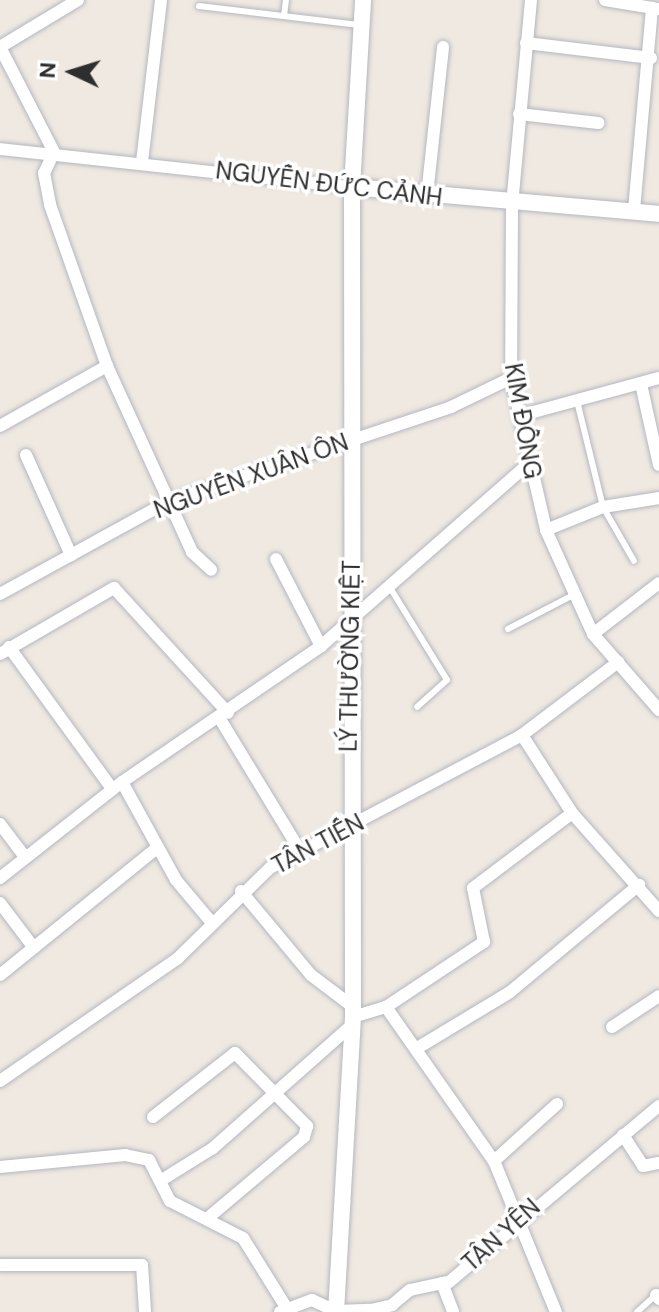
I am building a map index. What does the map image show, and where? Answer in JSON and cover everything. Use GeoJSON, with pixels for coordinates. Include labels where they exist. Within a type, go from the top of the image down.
{"type":"FeatureCollection","features":[{"type":"Feature","properties":{"kind":"street"},"geometry":{"type":"LineString","coordinates":[[78,0],[0,47],[54,152],[44,173],[50,205],[107,366],[192,552],[211,570]]}},
{"type":"Feature","properties":{"kind":"street"},"geometry":{"type":"LineString","coordinates":[[142,162],[161,0]]}},
{"type":"Feature","properties":{"kind":"street","name":"LÝ THƯỜNG KIỆT"},"geometry":{"type":"LineString","coordinates":[[336,1311],[352,1016],[347,827],[353,618],[352,187],[363,0]]}},
{"type":"Feature","properties":{"kind":"street","name":"KIM ĐỒNG"},"geometry":{"type":"LineString","coordinates":[[531,0],[512,205],[511,378],[546,530],[593,634],[659,710]]}},
{"type":"Feature","properties":{"kind":"street"},"geometry":{"type":"LineString","coordinates":[[605,0],[636,2],[656,8],[634,210]]}},
{"type":"Feature","properties":{"kind":"street"},"geometry":{"type":"LineString","coordinates":[[526,43],[651,58]]}},
{"type":"Feature","properties":{"kind":"street"},"geometry":{"type":"LineString","coordinates":[[427,195],[443,47]]}},
{"type":"Feature","properties":{"kind":"street"},"geometry":{"type":"LineString","coordinates":[[519,114],[598,123]]}},
{"type":"Feature","properties":{"kind":"street","name":"NGUYỄN ĐỨC CẢNH"},"geometry":{"type":"LineString","coordinates":[[0,149],[54,152],[512,205],[634,210],[659,214]]}},
{"type":"Feature","properties":{"kind":"street"},"geometry":{"type":"LineString","coordinates":[[0,426],[107,366]]}},
{"type":"Feature","properties":{"kind":"street","name":"NGUYỄN XUÂN ÔN"},"geometry":{"type":"LineString","coordinates":[[0,594],[169,501],[351,440],[511,378]]}},
{"type":"Feature","properties":{"kind":"street"},"geometry":{"type":"LineString","coordinates":[[519,416],[659,378]]}},
{"type":"Feature","properties":{"kind":"street"},"geometry":{"type":"LineString","coordinates":[[641,384],[659,465]]}},
{"type":"Feature","properties":{"kind":"street"},"geometry":{"type":"LineString","coordinates":[[26,455],[71,555]]}},
{"type":"Feature","properties":{"kind":"street"},"geometry":{"type":"LineString","coordinates":[[0,878],[117,785],[224,716],[321,646],[529,463]]}},
{"type":"Feature","properties":{"kind":"street"},"geometry":{"type":"LineString","coordinates":[[546,530],[603,507],[659,498]]}},
{"type":"Feature","properties":{"kind":"street"},"geometry":{"type":"LineString","coordinates":[[276,559],[321,646]]}},
{"type":"Feature","properties":{"kind":"street"},"geometry":{"type":"LineString","coordinates":[[593,634],[659,583]]}},
{"type":"Feature","properties":{"kind":"street"},"geometry":{"type":"LineString","coordinates":[[212,923],[117,785],[4,651],[114,588],[224,716],[299,849]]}},
{"type":"Feature","properties":{"kind":"street","name":"TÂN TIẾN"},"geometry":{"type":"LineString","coordinates":[[0,1081],[178,958],[241,891],[299,849],[522,735],[618,662]]}},
{"type":"Feature","properties":{"kind":"street"},"geometry":{"type":"LineString","coordinates":[[522,735],[572,813],[657,904]]}},
{"type":"Feature","properties":{"kind":"street"},"geometry":{"type":"LineString","coordinates":[[160,1181],[213,1148],[275,1094],[352,1016],[386,1007],[484,942],[473,888],[572,813]]}},
{"type":"Feature","properties":{"kind":"street"},"geometry":{"type":"LineString","coordinates":[[0,824],[25,857]]}},
{"type":"Feature","properties":{"kind":"street"},"geometry":{"type":"LineString","coordinates":[[0,975],[158,847]]}},
{"type":"Feature","properties":{"kind":"street"},"geometry":{"type":"LineString","coordinates":[[419,1047],[510,992],[639,885]]}},
{"type":"Feature","properties":{"kind":"street"},"geometry":{"type":"LineString","coordinates":[[241,891],[311,975],[352,1016]]}},
{"type":"Feature","properties":{"kind":"street"},"geometry":{"type":"LineString","coordinates":[[0,903],[34,948]]}},
{"type":"Feature","properties":{"kind":"street"},"geometry":{"type":"LineString","coordinates":[[612,1027],[659,996]]}},
{"type":"Feature","properties":{"kind":"street"},"geometry":{"type":"LineString","coordinates":[[386,1007],[419,1047],[494,1161],[520,1217],[556,1312]]}},
{"type":"Feature","properties":{"kind":"street"},"geometry":{"type":"LineString","coordinates":[[153,1117],[231,1053],[244,1057],[275,1094],[306,1123],[306,1134],[209,1217]]}},
{"type":"Feature","properties":{"kind":"street"},"geometry":{"type":"LineString","coordinates":[[494,1161],[557,1104]]}},
{"type":"Feature","properties":{"kind":"street","name":"TÂN YÊN"},"geometry":{"type":"LineString","coordinates":[[283,1309],[312,1300],[336,1311],[392,1305],[410,1290],[442,1283],[659,1106]]}},
{"type":"Feature","properties":{"kind":"street"},"geometry":{"type":"LineString","coordinates":[[623,1135],[643,1166],[659,1163]]}},
{"type":"Feature","properties":{"kind":"street"},"geometry":{"type":"LineString","coordinates":[[0,1167],[125,1155],[149,1160],[170,1201],[209,1217],[243,1238],[283,1309]]}},
{"type":"Feature","properties":{"kind":"street"},"geometry":{"type":"LineString","coordinates":[[0,1265],[142,1265],[145,1312]]}},
{"type":"Feature","properties":{"kind":"street"},"geometry":{"type":"LineString","coordinates":[[442,1283],[453,1312]]}},
{"type":"Feature","properties":{"kind":"lane"},"geometry":{"type":"LineString","coordinates":[[240,11],[241,0]]}},
{"type":"Feature","properties":{"kind":"lane"},"geometry":{"type":"LineString","coordinates":[[284,16],[286,0]]}},
{"type":"Feature","properties":{"kind":"lane"},"geometry":{"type":"LineString","coordinates":[[199,6],[362,25]]}},
{"type":"Feature","properties":{"kind":"lane"},"geometry":{"type":"LineString","coordinates":[[577,401],[603,507],[634,561]]}},
{"type":"Feature","properties":{"kind":"lane"},"geometry":{"type":"LineString","coordinates":[[389,586],[447,680],[417,707]]}},
{"type":"Feature","properties":{"kind":"lane"},"geometry":{"type":"LineString","coordinates":[[508,629],[575,594]]}},
{"type":"Feature","properties":{"kind":"lane"},"geometry":{"type":"LineString","coordinates":[[637,1312],[658,1295]]}}]}
